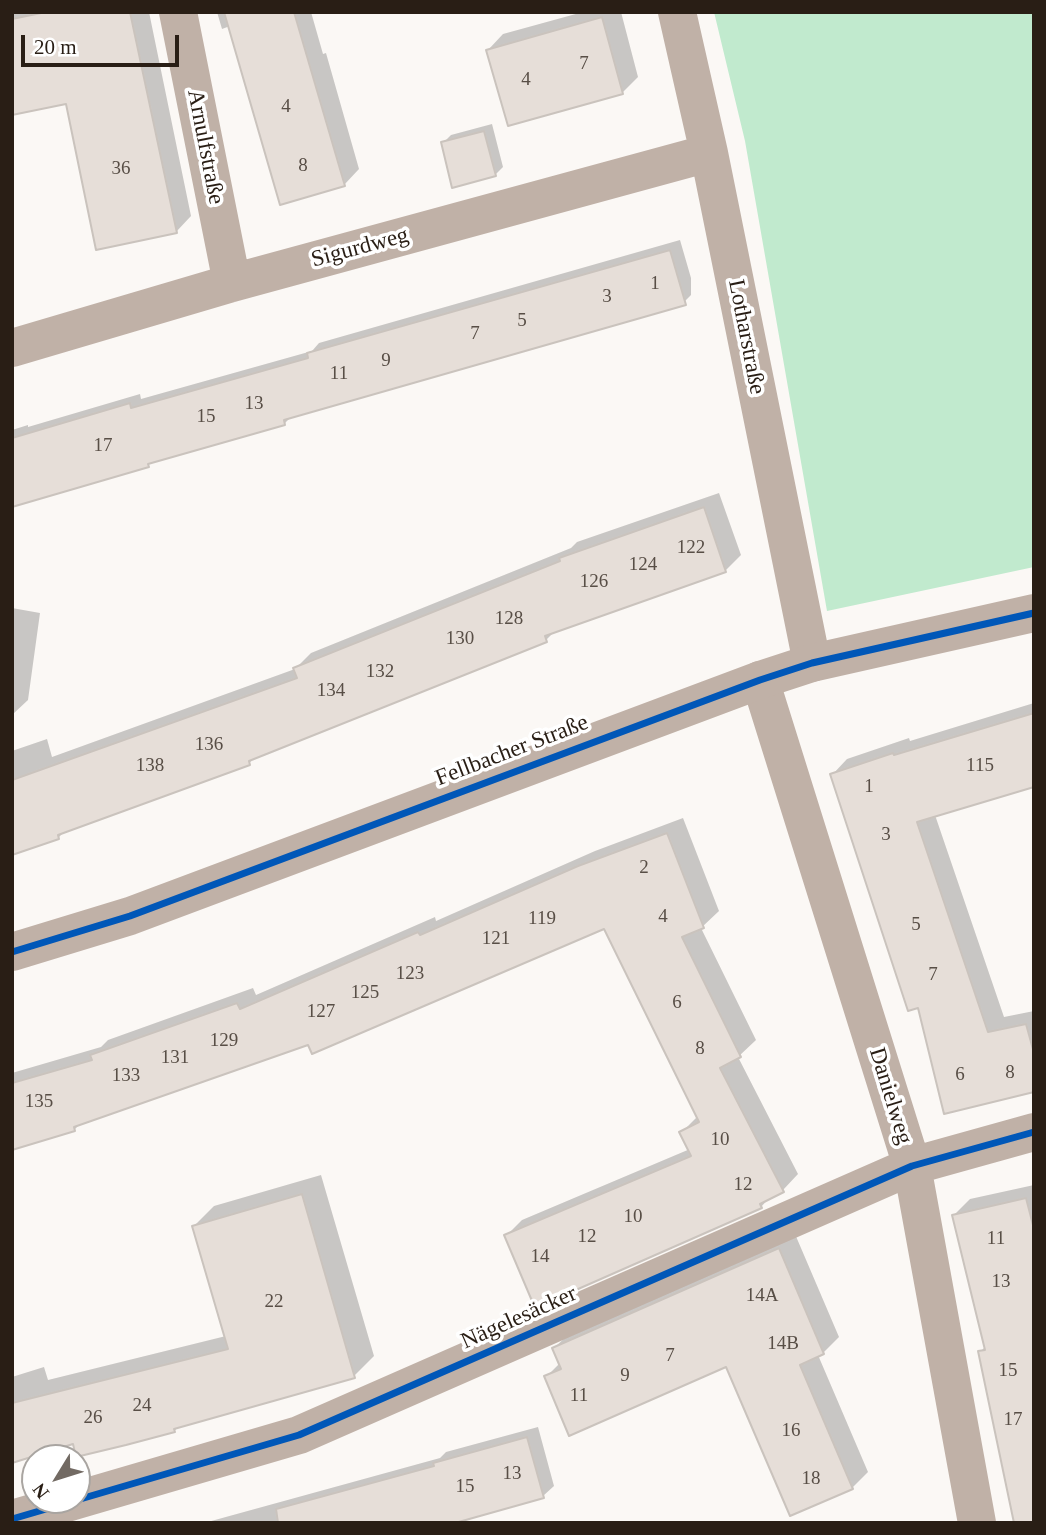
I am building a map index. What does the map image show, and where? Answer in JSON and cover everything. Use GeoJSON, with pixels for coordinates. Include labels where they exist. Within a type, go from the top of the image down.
{"type":"FeatureCollection","features":[{"type":"Feature","properties":{"kind":"street","name":"Arnulfstraße"},"geometry":{"type":"LineString","coordinates":[[178,12],[232,282]]}},
{"type":"Feature","properties":{"kind":"street","name":"Lotharstraße"},"geometry":{"type":"LineString","coordinates":[[677,12],[709,153],[812,663]]}},
{"type":"Feature","properties":{"kind":"street","name":"Sigurdweg"},"geometry":{"type":"LineString","coordinates":[[12,348],[232,282],[709,153]]}},
{"type":"Feature","properties":{"kind":"street","name":"Fellbacher Straße"},"geometry":{"type":"LineString","coordinates":[[12,952],[130,916],[760,680],[812,663],[1034,613]]}},
{"type":"Feature","properties":{"kind":"street","name":"Danielweg"},"geometry":{"type":"LineString","coordinates":[[760,680],[912,1166],[976,1523]]}},
{"type":"Feature","properties":{"kind":"street","name":"Nägelesäcker"},"geometry":{"type":"LineString","coordinates":[[12,1520],[299,1435],[912,1166],[1034,1132]]}},
{"type":"Feature","properties":{"kind":"green space"},"geometry":{"type":"Polygon","coordinates":[[[714,12],[1034,12],[1034,567],[827,611],[745,141],[714,12]]]}},
{"type":"Feature","properties":{"kind":"building"},"geometry":{"type":"Polygon","coordinates":[[[46,12],[130,12],[177,233],[96,250],[66,104],[12,115],[12,19],[46,12]]]}},
{"type":"Feature","properties":{"kind":"building"},"geometry":{"type":"Polygon","coordinates":[[[224,12],[294,12],[345,186],[280,205],[224,12]]]}},
{"type":"Feature","properties":{"kind":"building"},"geometry":{"type":"Polygon","coordinates":[[[602,17],[623,94],[508,126],[486,50],[602,17]]]}},
{"type":"Feature","properties":{"kind":"building"},"geometry":{"type":"Polygon","coordinates":[[[484,131],[496,176],[452,188],[441,142],[484,131]]]}},
{"type":"Feature","properties":{"kind":"building"},"geometry":{"type":"Polygon","coordinates":[[[670,250],[686,305],[284,420],[285,425],[12,507],[12,438],[130,403],[131,408],[308,358],[307,353],[670,250]]]}},
{"type":"Feature","properties":{"kind":"building"},"geometry":{"type":"Polygon","coordinates":[[[704,507],[726,572],[545,636],[547,642],[249,761],[250,765],[58,835],[59,839],[12,855],[12,780],[297,678],[293,668],[560,561],[559,558],[704,507]]]}},
{"type":"Feature","properties":{"kind":"building"},"geometry":{"type":"Polygon","coordinates":[[[1034,713],[1034,787],[917,822],[988,1032],[1026,1024],[1034,1053],[1034,1092],[944,1114],[918,1008],[908,1011],[830,774],[1034,713]]]}},
{"type":"Feature","properties":{"kind":"building"},"geometry":{"type":"Polygon","coordinates":[[[667,833],[704,928],[682,937],[741,1057],[720,1068],[784,1192],[760,1204],[762,1208],[535,1308],[504,1235],[691,1156],[679,1132],[699,1122],[604,929],[312,1054],[308,1045],[74,1127],[75,1131],[12,1150],[12,1083],[92,1060],[90,1055],[237,1003],[240,1009],[578,866],[667,833]]]}},
{"type":"Feature","properties":{"kind":"building"},"geometry":{"type":"Polygon","coordinates":[[[302,1194],[355,1378],[174,1429],[175,1432],[91,1453],[91,1444],[21,1444],[21,1460],[12,1463],[12,1403],[228,1349],[192,1226],[302,1194]]]}},
{"type":"Feature","properties":{"kind":"building"},"geometry":{"type":"Polygon","coordinates":[[[1026,1198],[1034,1229],[1034,1523],[1014,1523],[978,1351],[985,1350],[952,1215],[1026,1198]]]}},
{"type":"Feature","properties":{"kind":"building"},"geometry":{"type":"Polygon","coordinates":[[[779,1248],[824,1354],[800,1365],[853,1489],[790,1516],[726,1367],[569,1436],[544,1376],[561,1369],[552,1348],[779,1248]]]}},
{"type":"Feature","properties":{"kind":"building"},"geometry":{"type":"Polygon","coordinates":[[[527,1437],[544,1498],[455,1523],[278,1523],[276,1509],[434,1466],[433,1463],[527,1437]]]}},
{"type":"Feature","properties":{"kind":"cycle path"},"geometry":{"type":"LineString","coordinates":[[12,952],[130,916],[760,680],[812,663],[1034,613]]}},
{"type":"Feature","properties":{"kind":"cycle path"},"geometry":{"type":"LineString","coordinates":[[12,1519],[299,1435],[912,1166],[1034,1132]]}}]}
